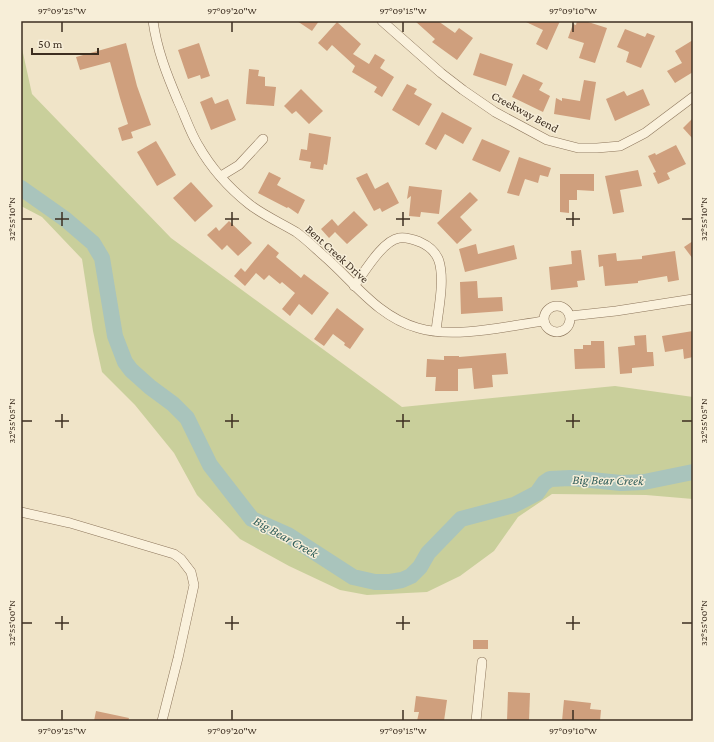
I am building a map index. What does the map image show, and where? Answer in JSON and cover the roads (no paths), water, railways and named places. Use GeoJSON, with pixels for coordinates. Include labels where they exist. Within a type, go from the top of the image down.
{"type":"FeatureCollection","features":[{"type":"Feature","properties":{"kind":"street","name":"Bent Creek Drive"},"geometry":{"type":"LineString","coordinates":[[153,21],[158,48],[167,76],[197,145],[220,176],[230,188],[250,205],[297,233],[311,244],[354,286],[387,314],[400,322],[419,329],[436,331],[471,332],[544,321]]}},
{"type":"Feature","properties":{"kind":"street","name":"Creekway Bend"},"geometry":{"type":"LineString","coordinates":[[382,21],[441,73],[495,112],[547,140],[578,148],[620,146],[645,133],[693,97]]}},
{"type":"Feature","properties":{"kind":"street"},"geometry":{"type":"LineString","coordinates":[[220,176],[239,165],[263,140]]}},
{"type":"Feature","properties":{"kind":"street"},"geometry":{"type":"LineString","coordinates":[[354,286],[373,259],[390,242],[400,238],[415,240],[425,244],[436,255],[440,270],[440,292],[436,331]]}},
{"type":"Feature","properties":{"kind":"street"},"geometry":{"type":"LineString","coordinates":[[570,316],[616,312],[693,299]]}},
{"type":"Feature","properties":{"kind":"street"},"geometry":{"type":"LineString","coordinates":[[554,307],[561,307],[565,309],[570,316],[567,328],[559,332],[548,329],[544,321],[547,311],[554,307]]}},
{"type":"Feature","properties":{"kind":"street"},"geometry":{"type":"LineString","coordinates":[[21,512],[70,523],[174,554],[181,559],[191,572],[194,585],[162,721]]}},
{"type":"Feature","properties":{"kind":"street"},"geometry":{"type":"LineString","coordinates":[[476,721],[482,662]]}},
{"type":"Feature","properties":{"kind":"waterway","name":"Big Bear Creek"},"geometry":{"type":"LineString","coordinates":[[21,188],[65,219],[93,243],[102,258],[115,336],[125,362],[131,370],[150,387],[173,404],[187,418],[210,465],[252,519],[288,535],[353,577],[375,582],[390,582],[402,580],[411,576],[420,567],[428,553],[461,519],[514,505],[537,493],[544,483],[550,479],[571,478],[621,483],[644,482],[693,472]]}}]}
